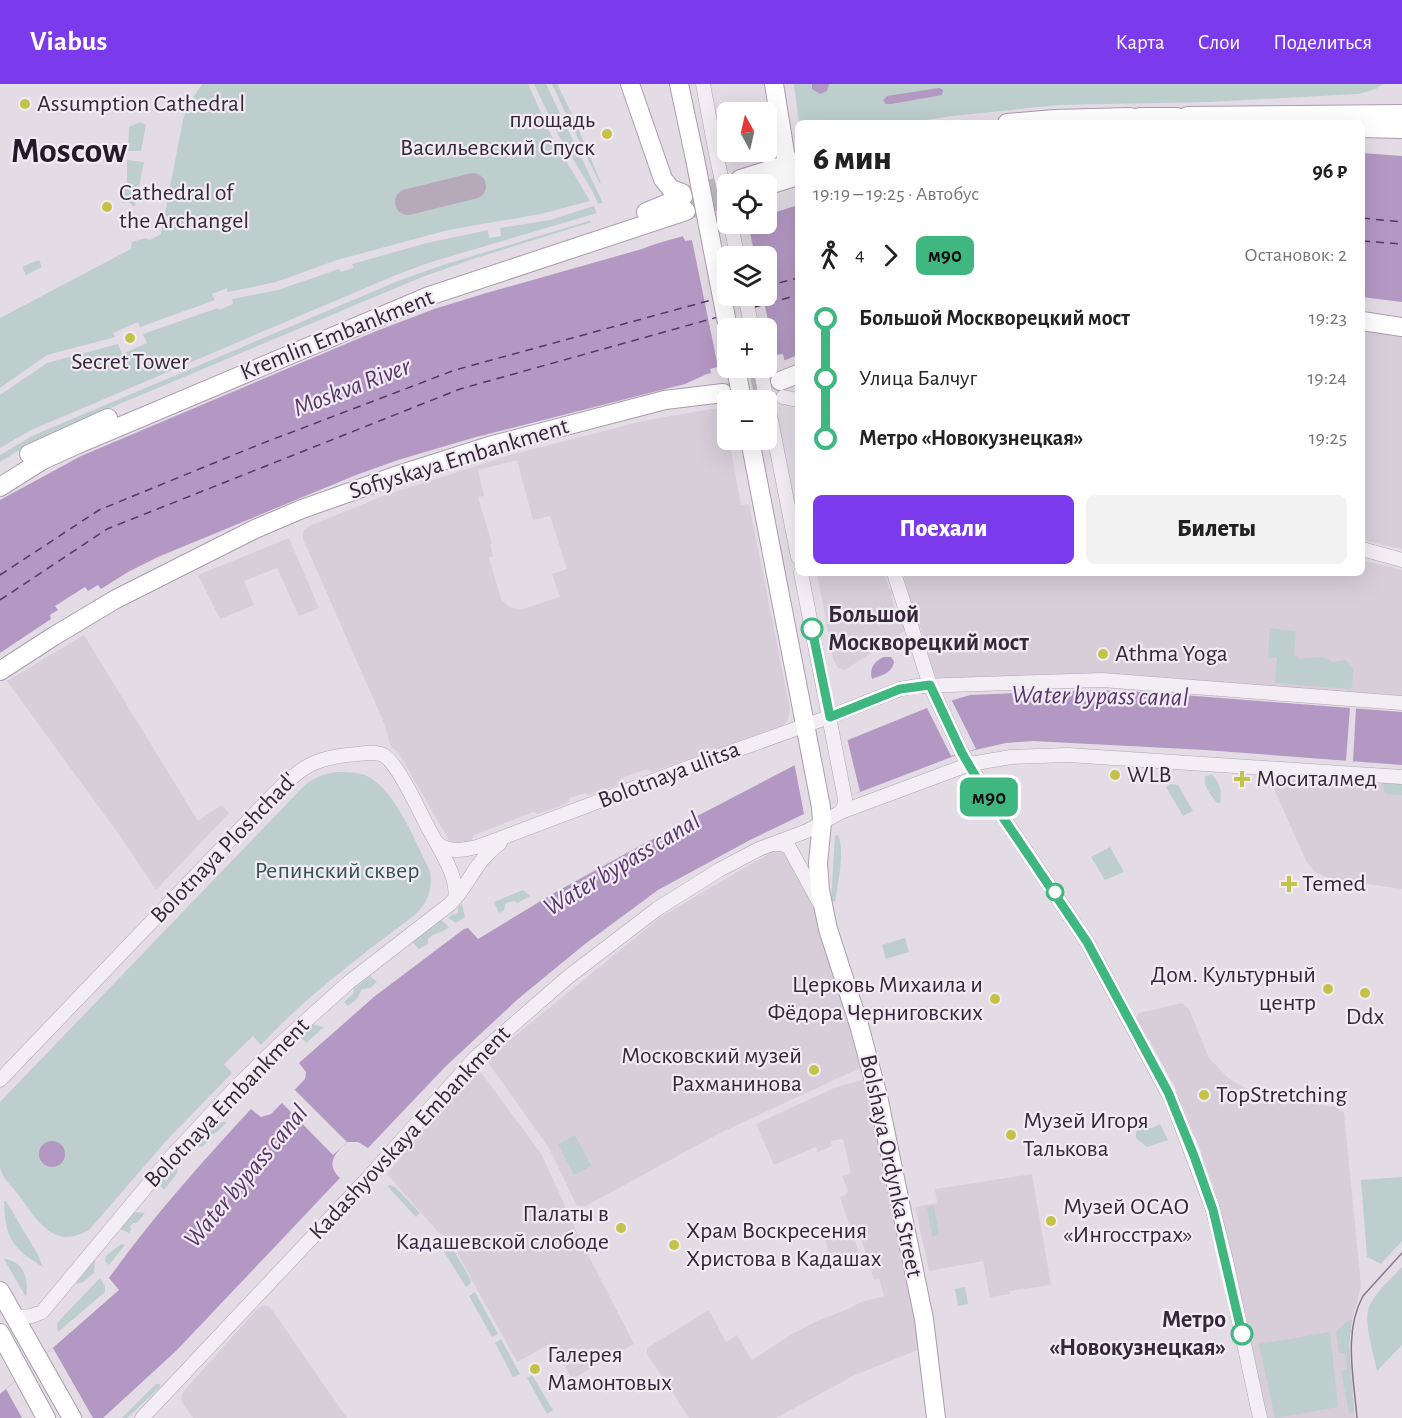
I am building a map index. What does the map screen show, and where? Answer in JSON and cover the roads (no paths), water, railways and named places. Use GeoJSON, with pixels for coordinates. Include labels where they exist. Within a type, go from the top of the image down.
{"type":"FeatureCollection","features":[{"type":"Feature","properties":{"kind":"main road"},"geometry":{"type":"LineString","coordinates":[[630,84],[663,179],[670,189],[684,200]]}},
{"type":"Feature","properties":{"kind":"main road"},"geometry":{"type":"LineString","coordinates":[[679,84],[726,318]]}},
{"type":"Feature","properties":{"kind":"main road"},"geometry":{"type":"LineString","coordinates":[[774,84],[790,170]]}},
{"type":"Feature","properties":{"kind":"main road"},"geometry":{"type":"LineString","coordinates":[[1043,120],[1398,112]]}},
{"type":"Feature","properties":{"kind":"main road"},"geometry":{"type":"LineString","coordinates":[[1365,128],[1402,129]]}},
{"type":"Feature","properties":{"kind":"main road"},"geometry":{"type":"LineString","coordinates":[[768,174],[790,170]]}},
{"type":"Feature","properties":{"kind":"main road"},"geometry":{"type":"LineString","coordinates":[[777,178],[790,170]]}},
{"type":"Feature","properties":{"kind":"main road","name":"Kremlin Embankment"},"geometry":{"type":"LineString","coordinates":[[0,472],[38,449],[77,431],[425,285],[684,200]]}},
{"type":"Feature","properties":{"kind":"main road","name":"Kremlin Embankment"},"geometry":{"type":"LineString","coordinates":[[0,487],[44,460],[76,445],[429,296],[684,200]]}},
{"type":"Feature","properties":{"kind":"main road"},"geometry":{"type":"LineString","coordinates":[[1365,313],[1402,318]]}},
{"type":"Feature","properties":{"kind":"main road"},"geometry":{"type":"LineString","coordinates":[[1365,321],[1402,327]]}},
{"type":"Feature","properties":{"kind":"main road","name":"Sofiyskaya Embankment"},"geometry":{"type":"LineString","coordinates":[[0,671],[116,600],[279,518],[444,459],[665,399],[717,399]]}},
{"type":"Feature","properties":{"kind":"main road","name":"Bolshaya Ordynka Street"},"geometry":{"type":"LineString","coordinates":[[752,450],[822,815],[818,863],[825,919],[859,1026],[878,1096],[924,1319],[936,1418]]}},
{"type":"Feature","properties":{"kind":"main road"},"geometry":{"type":"LineString","coordinates":[[0,1291],[72,1418]]}},
{"type":"Feature","properties":{"kind":"main road"},"geometry":{"type":"LineString","coordinates":[[0,1333],[46,1418]]}},
{"type":"Feature","properties":{"kind":"street"},"geometry":{"type":"LineString","coordinates":[[703,84],[720,174]]}},
{"type":"Feature","properties":{"kind":"street"},"geometry":{"type":"LineString","coordinates":[[768,84],[790,170]]}},
{"type":"Feature","properties":{"kind":"street"},"geometry":{"type":"LineString","coordinates":[[762,378],[795,542]]}},
{"type":"Feature","properties":{"kind":"street"},"geometry":{"type":"LineString","coordinates":[[1365,550],[1402,560]]}},
{"type":"Feature","properties":{"kind":"street"},"geometry":{"type":"LineString","coordinates":[[802,576],[830,717],[843,805]]}},
{"type":"Feature","properties":{"kind":"street"},"geometry":{"type":"LineString","coordinates":[[895,576],[930,685],[966,758],[979,782],[1087,942],[1172,1101],[1213,1210],[1260,1418]]}},
{"type":"Feature","properties":{"kind":"street"},"geometry":{"type":"LineString","coordinates":[[900,689],[917,677],[923,665]]}},
{"type":"Feature","properties":{"kind":"street"},"geometry":{"type":"LineString","coordinates":[[900,689],[930,685],[1102,680],[1402,703]]}},
{"type":"Feature","properties":{"kind":"street","name":"Bolotnaya ulitsa"},"geometry":{"type":"LineString","coordinates":[[436,843],[446,849],[464,849],[509,836],[673,772],[830,717],[900,689]]}},
{"type":"Feature","properties":{"kind":"street","name":"Bolotnaya Ploshchad'"},"geometry":{"type":"LineString","coordinates":[[0,1080],[270,798],[294,774],[308,765],[339,756],[366,753],[383,755],[408,790],[455,881],[455,899]]}},
{"type":"Feature","properties":{"kind":"street","name":"Kadashyovskaya Embankment"},"geometry":{"type":"LineString","coordinates":[[142,1418],[369,1177],[476,1057],[562,983],[657,909],[719,870],[767,845],[801,833],[822,815],[966,758],[1068,755],[1402,777]]}},
{"type":"Feature","properties":{"kind":"street","name":"Bolotnaya ulitsa"},"geometry":{"type":"LineString","coordinates":[[455,899],[483,857],[509,836]]}},
{"type":"Feature","properties":{"kind":"street","name":"Bolshaya Ordynka Street"},"geometry":{"type":"LineString","coordinates":[[767,845],[782,843],[789,847],[825,919]]}},
{"type":"Feature","properties":{"kind":"street","name":"Bolotnaya Embankment"},"geometry":{"type":"LineString","coordinates":[[16,1317],[32,1316],[42,1312],[171,1157],[235,1088],[279,1045],[348,983],[455,899]]}},
{"type":"Feature","properties":{"kind":"water"},"geometry":{"type":"Polygon","coordinates":[[[812,84],[829,84],[827,91],[820,94],[812,89],[812,84]]]}},
{"type":"Feature","properties":{"kind":"water"},"geometry":{"type":"Polygon","coordinates":[[[939,88],[943,90],[942,95],[891,104],[886,104],[883,100],[887,96],[939,88]]]}},
{"type":"Feature","properties":{"kind":"water"},"geometry":{"type":"Polygon","coordinates":[[[1365,153],[1402,156],[1402,302],[1365,297],[1365,153]]]}},
{"type":"Feature","properties":{"kind":"water","name":"Moskva River"},"geometry":{"type":"Polygon","coordinates":[[[795,206],[795,356],[777,361],[777,318],[717,318],[717,372],[685,384],[476,437],[356,475],[158,557],[101,589],[98,585],[88,591],[85,587],[55,606],[58,610],[50,615],[51,619],[0,653],[0,500],[81,456],[374,332],[434,309],[687,235],[717,229],[717,234],[777,234],[777,212],[795,206]]]}},
{"type":"Feature","properties":{"kind":"water"},"geometry":{"type":"Polygon","coordinates":[[[884,657],[891,657],[894,661],[892,668],[872,679],[873,666],[884,657]]]}},
{"type":"Feature","properties":{"kind":"water","name":"Water bypass canal"},"geometry":{"type":"Polygon","coordinates":[[[1092,690],[1402,712],[1402,765],[1205,750],[1033,741],[1006,743],[962,753],[808,812],[750,840],[658,890],[585,944],[518,999],[445,1067],[368,1148],[358,1142],[347,1142],[339,1150],[332,1163],[340,1178],[177,1350],[103,1418],[0,1418],[0,1394],[119,1290],[109,1278],[177,1191],[251,1109],[261,1117],[271,1114],[305,1079],[306,1072],[299,1063],[375,996],[464,929],[468,928],[478,939],[554,893],[795,765],[848,740],[927,708],[970,695],[1092,690]]]}},
{"type":"Feature","properties":{"kind":"water"},"geometry":{"type":"Polygon","coordinates":[[[52,1141],[61,1145],[65,1154],[61,1163],[52,1167],[43,1163],[39,1154],[43,1145],[52,1141]]]}},
{"type":"Feature","properties":{"kind":"tunnel"},"geometry":{"type":"LineString","coordinates":[[683,197],[717,187]]}},
{"type":"Feature","properties":{"kind":"tunnel"},"geometry":{"type":"LineString","coordinates":[[686,211],[717,201]]}},
{"type":"Feature","properties":{"kind":"tunnel"},"geometry":{"type":"LineString","coordinates":[[740,390],[780,381]]}},
{"type":"Feature","properties":{"kind":"tram line"},"geometry":{"type":"LineString","coordinates":[[1357,1418],[1351,1356],[1353,1325],[1357,1310],[1363,1296],[1402,1253]]}},
{"type":"Feature","properties":{"kind":"place","name":"Assumption Cathedral"},"geometry":{"type":"Point","coordinates":[25,104]}},
{"type":"Feature","properties":{"kind":"place","name":"площадь Васильевский Спуск"},"geometry":{"type":"Point","coordinates":[607,134]}},
{"type":"Feature","properties":{"kind":"place","name":"Cathedral of the Archangel"},"geometry":{"type":"Point","coordinates":[107,207]}},
{"type":"Feature","properties":{"kind":"place","name":"Secret Tower"},"geometry":{"type":"Point","coordinates":[130,338]}},
{"type":"Feature","properties":{"kind":"place","name":"Большой Москворецкий мост"},"geometry":{"type":"Point","coordinates":[812,629]}},
{"type":"Feature","properties":{"kind":"place","name":"Athma Yoga"},"geometry":{"type":"Point","coordinates":[1103,654]}},
{"type":"Feature","properties":{"kind":"place","name":"WLB"},"geometry":{"type":"Point","coordinates":[1115,775]}},
{"type":"Feature","properties":{"kind":"place","name":"Моситалмед"},"geometry":{"type":"Point","coordinates":[1242,779]}},
{"type":"Feature","properties":{"kind":"place","name":"Temed"},"geometry":{"type":"Point","coordinates":[1289,884]}},
{"type":"Feature","properties":{"kind":"place","name":"Дом. Культурный центр"},"geometry":{"type":"Point","coordinates":[1328,989]}},
{"type":"Feature","properties":{"kind":"place","name":"Ddx"},"geometry":{"type":"Point","coordinates":[1365,993]}},
{"type":"Feature","properties":{"kind":"place","name":"Церковь Михаила и Фёдора Черниговских"},"geometry":{"type":"Point","coordinates":[995,999]}},
{"type":"Feature","properties":{"kind":"place","name":"Московский музей Рахманинова"},"geometry":{"type":"Point","coordinates":[814,1070]}},
{"type":"Feature","properties":{"kind":"place","name":"TopStretching"},"geometry":{"type":"Point","coordinates":[1204,1095]}},
{"type":"Feature","properties":{"kind":"place","name":"Музей Игоря Талькова"},"geometry":{"type":"Point","coordinates":[1011,1135]}},
{"type":"Feature","properties":{"kind":"place","name":"Музей ОСАО «Ингосстрах»"},"geometry":{"type":"Point","coordinates":[1051,1221]}},
{"type":"Feature","properties":{"kind":"place","name":"Палаты в Кадашевской слободе"},"geometry":{"type":"Point","coordinates":[621,1228]}},
{"type":"Feature","properties":{"kind":"place","name":"Храм Воскресения Христова в Кадашах"},"geometry":{"type":"Point","coordinates":[674,1245]}},
{"type":"Feature","properties":{"kind":"place","name":"Метро «Новокузнецкая»"},"geometry":{"type":"Point","coordinates":[1242,1334]}},
{"type":"Feature","properties":{"kind":"place","name":"Галерея Мамонтовых"},"geometry":{"type":"Point","coordinates":[535,1369]}},
{"type":"Feature","properties":{"kind":"district","name":"Moscow"},"geometry":{"type":"Point","coordinates":[69,151]}},
{"type":"Feature","properties":{"kind":"park label","name":"Репинский сквер"},"geometry":{"type":"Point","coordinates":[337,871]}}]}
